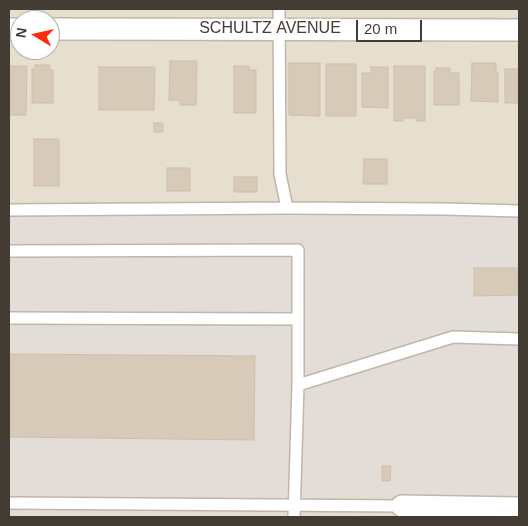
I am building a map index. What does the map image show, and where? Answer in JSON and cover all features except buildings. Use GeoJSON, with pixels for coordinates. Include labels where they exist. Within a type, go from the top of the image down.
{"type":"FeatureCollection","features":[{"type":"Feature","properties":{"kind":"street","name":"SCHULTZ AVENUE"},"geometry":{"type":"LineString","coordinates":[[60,29],[279,19],[519,30]]}},
{"type":"Feature","properties":{"kind":"street"},"geometry":{"type":"LineString","coordinates":[[402,506],[519,508]]}},
{"type":"Feature","properties":{"kind":"lane"},"geometry":{"type":"LineString","coordinates":[[279,19],[280,174],[287,208]]}},
{"type":"Feature","properties":{"kind":"lane"},"geometry":{"type":"LineString","coordinates":[[9,210],[287,208],[519,210]]}},
{"type":"Feature","properties":{"kind":"lane"},"geometry":{"type":"LineString","coordinates":[[9,251],[298,250],[298,385],[294,517]]}},
{"type":"Feature","properties":{"kind":"lane"},"geometry":{"type":"LineString","coordinates":[[9,318],[298,318]]}},
{"type":"Feature","properties":{"kind":"lane"},"geometry":{"type":"LineString","coordinates":[[298,385],[453,337],[519,339]]}},
{"type":"Feature","properties":{"kind":"lane"},"geometry":{"type":"LineString","coordinates":[[9,503],[402,506]]}},
{"type":"Feature","properties":{"kind":"shaded area"},"geometry":{"type":"Polygon","coordinates":[[[9,9],[519,9],[519,213],[9,210],[9,9]]]}},
{"type":"Feature","properties":{"kind":"shaded area"},"geometry":{"type":"Polygon","coordinates":[[[9,210],[519,213],[519,517],[9,517],[9,210]]]}}]}
